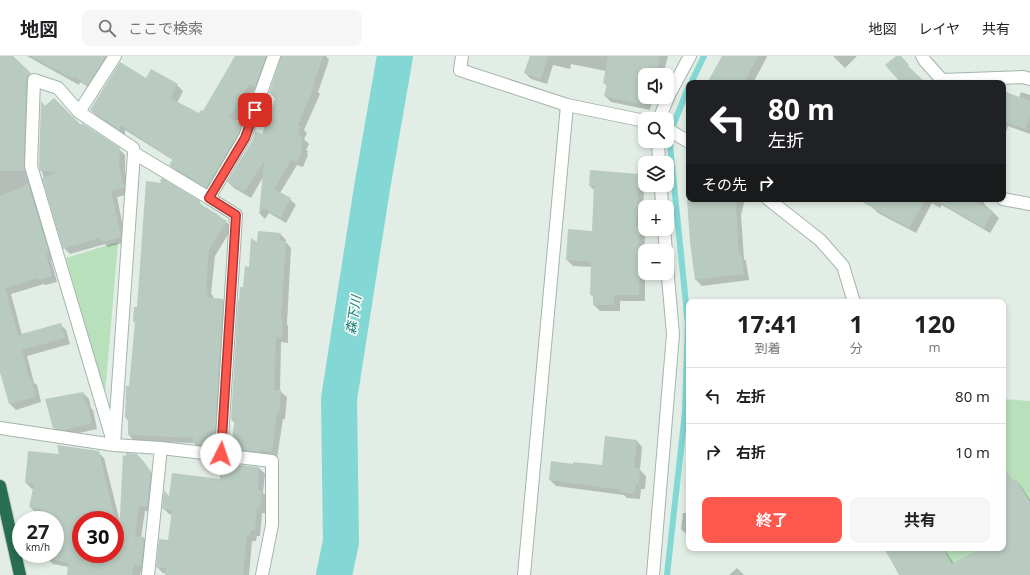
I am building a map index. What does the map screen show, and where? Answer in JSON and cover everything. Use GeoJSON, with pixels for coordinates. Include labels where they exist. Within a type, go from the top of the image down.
{"type":"FeatureCollection","features":[{"type":"Feature","properties":{"kind":"highway"},"geometry":{"type":"LineString","coordinates":[[0,486],[3,508],[20,575]]}},
{"type":"Feature","properties":{"kind":"street"},"geometry":{"type":"LineString","coordinates":[[79,112],[115,56]]}},
{"type":"Feature","properties":{"kind":"street"},"geometry":{"type":"LineString","coordinates":[[209,198],[245,138],[274,56]]}},
{"type":"Feature","properties":{"kind":"street"},"geometry":{"type":"LineString","coordinates":[[462,56],[460,70],[567,105],[638,120]]}},
{"type":"Feature","properties":{"kind":"street"},"geometry":{"type":"LineString","coordinates":[[662,112],[670,93],[690,56]]}},
{"type":"Feature","properties":{"kind":"street"},"geometry":{"type":"LineString","coordinates":[[922,56],[941,80]]}},
{"type":"Feature","properties":{"kind":"street"},"geometry":{"type":"LineString","coordinates":[[962,80],[1022,77],[1030,79]]}},
{"type":"Feature","properties":{"kind":"street"},"geometry":{"type":"LineString","coordinates":[[34,80],[58,88],[79,112],[133,148],[134,153],[114,445],[31,166],[34,80]]}},
{"type":"Feature","properties":{"kind":"street"},"geometry":{"type":"LineString","coordinates":[[524,575],[567,105]]}},
{"type":"Feature","properties":{"kind":"street"},"geometry":{"type":"LineString","coordinates":[[674,134],[686,140]]}},
{"type":"Feature","properties":{"kind":"street"},"geometry":{"type":"LineString","coordinates":[[134,153],[236,215],[221,454]]}},
{"type":"Feature","properties":{"kind":"street"},"geometry":{"type":"LineString","coordinates":[[1006,200],[1030,204]]}},
{"type":"Feature","properties":{"kind":"street"},"geometry":{"type":"LineString","coordinates":[[772,202],[820,240],[843,266],[853,299]]}},
{"type":"Feature","properties":{"kind":"street"},"geometry":{"type":"LineString","coordinates":[[653,575],[673,334],[668,280]]}},
{"type":"Feature","properties":{"kind":"street"},"geometry":{"type":"LineString","coordinates":[[0,428],[114,445],[221,454],[272,461],[272,525],[262,575]]}},
{"type":"Feature","properties":{"kind":"street"},"geometry":{"type":"LineString","coordinates":[[148,575],[161,448]]}},
{"type":"Feature","properties":{"kind":"green space"},"geometry":{"type":"Polygon","coordinates":[[[118,242],[105,394],[66,258],[118,242]]]}},
{"type":"Feature","properties":{"kind":"green space"},"geometry":{"type":"Polygon","coordinates":[[[1006,399],[1030,401],[1030,575],[903,575],[891,551],[1006,551],[1006,399]]]}},
{"type":"Feature","properties":{"kind":"building"},"geometry":{"type":"Polygon","coordinates":[[[0,56],[13,56],[31,73],[26,80],[25,171],[0,171],[0,56]]]}},
{"type":"Feature","properties":{"kind":"building"},"geometry":{"type":"Polygon","coordinates":[[[31,56],[106,56],[88,85],[74,77],[73,79],[31,56]]]}},
{"type":"Feature","properties":{"kind":"building"},"geometry":{"type":"Polygon","coordinates":[[[235,56],[266,56],[255,87],[249,84],[229,118],[242,124],[238,134],[206,188],[169,165],[173,159],[120,125],[120,130],[90,110],[120,62],[146,78],[151,69],[178,84],[170,98],[199,113],[201,110],[203,111],[235,56]]]}},
{"type":"Feature","properties":{"kind":"building"},"geometry":{"type":"Polygon","coordinates":[[[281,56],[323,56],[313,86],[314,87],[298,125],[301,126],[298,134],[303,137],[301,148],[303,149],[297,162],[291,160],[274,189],[291,198],[280,218],[263,208],[259,214],[264,161],[244,192],[227,182],[252,141],[255,131],[262,134],[276,96],[269,93],[281,56]]]}},
{"type":"Feature","properties":{"kind":"building"},"geometry":{"type":"Polygon","coordinates":[[[530,56],[548,56],[541,79],[524,73],[530,56]]]}},
{"type":"Feature","properties":{"kind":"building"},"geometry":{"type":"Polygon","coordinates":[[[608,56],[660,56],[657,68],[638,68],[638,104],[604,96],[607,84],[603,83],[608,56]]]}},
{"type":"Feature","properties":{"kind":"building"},"geometry":{"type":"Polygon","coordinates":[[[722,56],[758,56],[746,80],[709,80],[722,56]]]}},
{"type":"Feature","properties":{"kind":"building"},"geometry":{"type":"Polygon","coordinates":[[[896,56],[901,56],[909,65],[908,66],[923,80],[898,80],[885,65],[896,56]]]}},
{"type":"Feature","properties":{"kind":"building"},"geometry":{"type":"Polygon","coordinates":[[[1006,92],[1030,101],[1030,116],[1025,129],[1006,122],[1006,92]]]}},
{"type":"Feature","properties":{"kind":"building"},"geometry":{"type":"Polygon","coordinates":[[[54,98],[81,125],[82,123],[120,148],[119,165],[124,188],[111,191],[121,237],[101,242],[100,238],[63,249],[42,178],[58,172],[40,171],[39,165],[41,101],[45,106],[54,98]]]}},
{"type":"Feature","properties":{"kind":"building"},"geometry":{"type":"Polygon","coordinates":[[[590,170],[638,174],[636,227],[638,227],[638,236],[640,236],[638,244],[639,295],[614,295],[614,305],[593,305],[593,295],[590,295],[591,262],[566,260],[568,229],[592,231],[594,186],[589,186],[590,170]]]}},
{"type":"Feature","properties":{"kind":"building"},"geometry":{"type":"Polygon","coordinates":[[[162,178],[200,201],[199,203],[227,221],[209,250],[206,289],[208,289],[207,297],[223,299],[215,435],[204,445],[193,443],[193,438],[128,435],[128,418],[125,418],[126,386],[129,386],[135,322],[133,322],[134,307],[137,307],[146,181],[161,183],[160,181],[162,178]]]}},
{"type":"Feature","properties":{"kind":"building"},"geometry":{"type":"Polygon","coordinates":[[[28,184],[49,253],[46,254],[52,276],[38,280],[38,278],[5,288],[18,335],[61,323],[65,338],[22,350],[29,379],[31,378],[36,397],[9,404],[0,372],[0,196],[28,184]]]}},
{"type":"Feature","properties":{"kind":"building"},"geometry":{"type":"Polygon","coordinates":[[[687,202],[737,202],[736,209],[739,254],[741,254],[744,274],[695,280],[687,202]]]}},
{"type":"Feature","properties":{"kind":"building"},"geometry":{"type":"Polygon","coordinates":[[[862,202],[924,202],[909,228],[862,202]]]}},
{"type":"Feature","properties":{"kind":"building"},"geometry":{"type":"Polygon","coordinates":[[[939,202],[976,202],[993,211],[984,228],[939,202]]]}},
{"type":"Feature","properties":{"kind":"building"},"geometry":{"type":"Polygon","coordinates":[[[258,231],[281,233],[280,240],[286,241],[281,319],[283,319],[282,337],[276,337],[274,390],[281,390],[279,414],[277,414],[272,452],[231,449],[235,417],[231,420],[238,301],[240,287],[243,287],[245,266],[249,267],[251,238],[257,242],[258,231]]]}},
{"type":"Feature","properties":{"kind":"building"},"geometry":{"type":"Polygon","coordinates":[[[83,392],[85,404],[87,403],[92,423],[64,430],[53,428],[45,399],[83,392]]]}},
{"type":"Feature","properties":{"kind":"building"},"geometry":{"type":"Polygon","coordinates":[[[605,436],[637,440],[634,467],[640,469],[639,484],[636,484],[634,494],[620,492],[620,490],[549,480],[551,461],[573,464],[573,462],[602,465],[605,436]]]}},
{"type":"Feature","properties":{"kind":"building"},"geometry":{"type":"Polygon","coordinates":[[[57,445],[99,451],[113,511],[72,511],[72,563],[124,563],[124,511],[120,511],[123,455],[126,456],[126,453],[137,454],[151,472],[147,507],[139,506],[135,536],[144,537],[141,566],[134,565],[132,575],[67,575],[68,563],[64,562],[64,511],[42,511],[29,507],[34,484],[25,483],[28,451],[59,454],[57,445]]]}},
{"type":"Feature","properties":{"kind":"building"},"geometry":{"type":"Polygon","coordinates":[[[229,464],[259,467],[258,490],[262,490],[260,508],[257,507],[255,530],[251,530],[250,536],[247,535],[243,575],[165,575],[166,568],[156,567],[159,539],[168,540],[172,510],[162,509],[164,490],[169,496],[172,473],[220,479],[220,473],[228,474],[229,464]]]}},
{"type":"Feature","properties":{"kind":"building"},"geometry":{"type":"Polygon","coordinates":[[[1006,470],[1013,481],[1016,479],[1030,502],[1030,575],[899,575],[886,551],[945,551],[952,564],[975,551],[1006,551],[1006,470]]]}},
{"type":"Feature","properties":{"kind":"waterway","name":"森下川"},"geometry":{"type":"LineString","coordinates":[[334,575],[341,542],[339,399],[372,188],[395,56]]}},
{"type":"Feature","properties":{"kind":"waterway"},"geometry":{"type":"LineString","coordinates":[[692,80],[704,56]]}},
{"type":"Feature","properties":{"kind":"waterway"},"geometry":{"type":"LineString","coordinates":[[686,93],[669,135],[686,304]]}},
{"type":"Feature","properties":{"kind":"waterway"},"geometry":{"type":"LineString","coordinates":[[667,575],[685,412],[686,383]]}},
{"type":"Feature","properties":{"kind":"route"},"geometry":{"type":"LineString","coordinates":[[221,454],[236,215],[209,198],[245,138],[255,110]]}}]}
